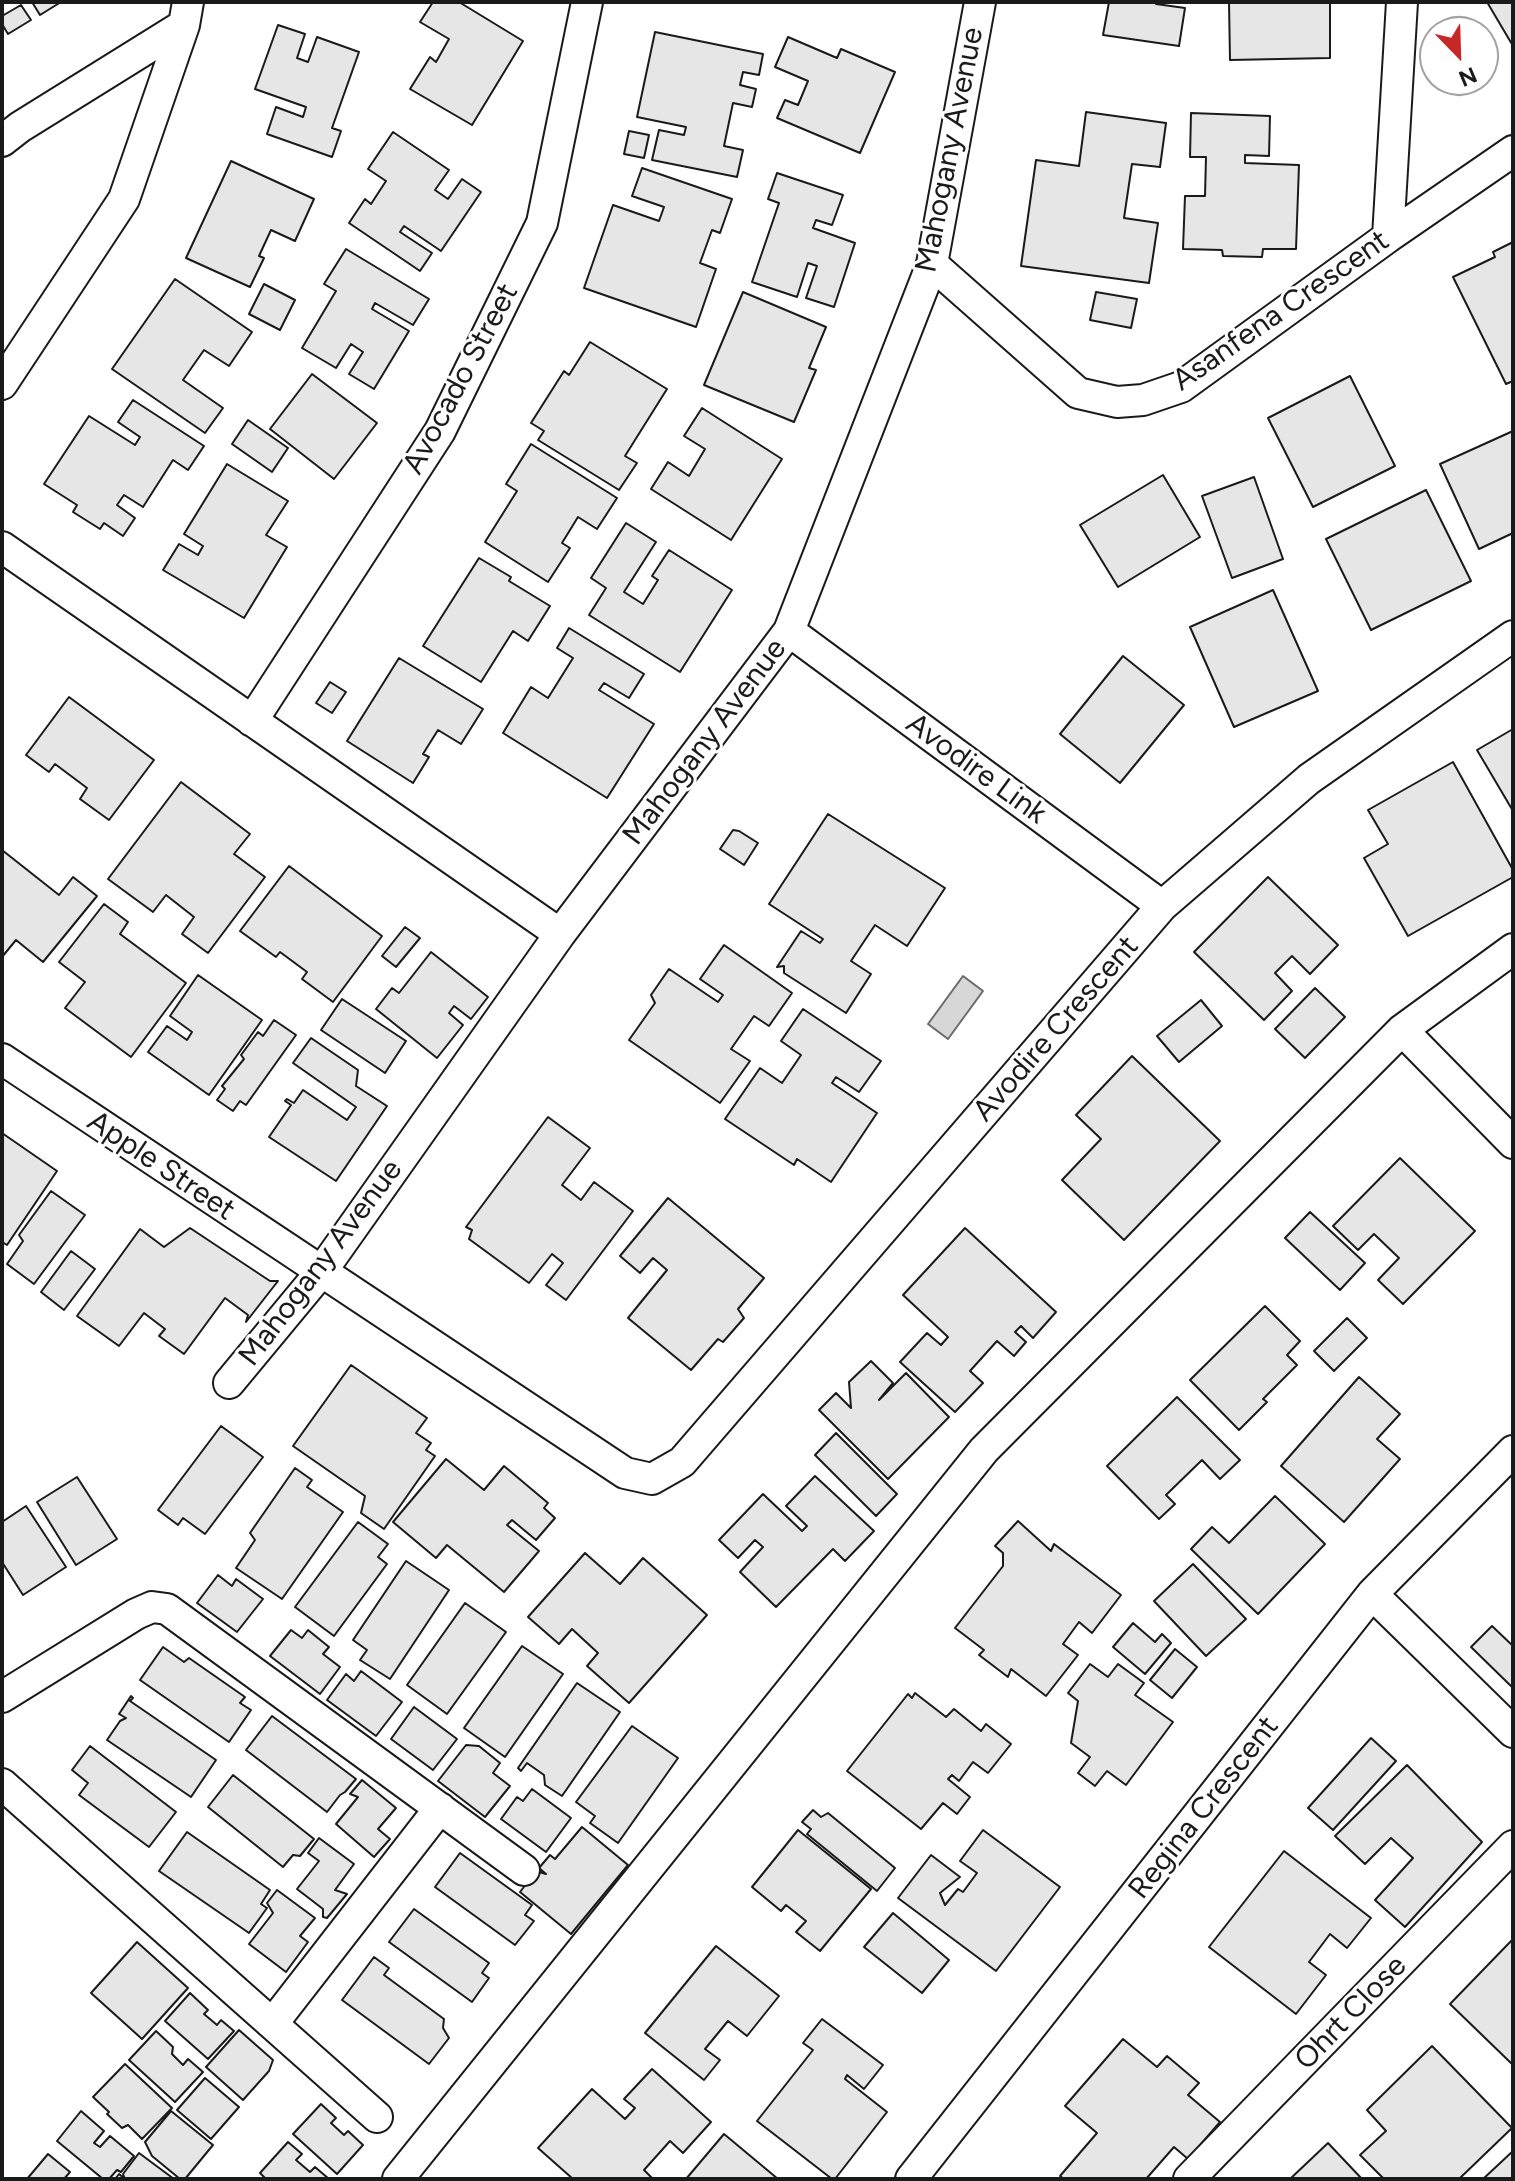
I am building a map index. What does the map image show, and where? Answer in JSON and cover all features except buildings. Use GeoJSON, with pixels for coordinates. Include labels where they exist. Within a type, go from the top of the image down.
{"type":"FeatureCollection","features":[{"type":"Feature","properties":{"kind":"street","name":"Avocado Street"},"geometry":{"type":"LineString","coordinates":[[252,721],[440,431],[542,223],[587,2]]}},
{"type":"Feature","properties":{"kind":"street","name":"Mahogany Avenue"},"geometry":{"type":"LineString","coordinates":[[229,1383],[321,1272],[560,934],[789,631],[932,264],[980,2]]}},
{"type":"Feature","properties":{"kind":"street"},"geometry":{"type":"LineString","coordinates":[[1388,237],[1402,2]]}},
{"type":"Feature","properties":{"kind":"street"},"geometry":{"type":"LineString","coordinates":[[2,141],[186,14]]}},
{"type":"Feature","properties":{"kind":"street"},"geometry":{"type":"LineString","coordinates":[[2,384],[124,199],[186,14]]}},
{"type":"Feature","properties":{"kind":"street","name":"Asanfena Crescent"},"geometry":{"type":"LineString","coordinates":[[932,264],[1078,393],[1117,402],[1143,400],[1181,387],[1513,151]]}},
{"type":"Feature","properties":{"kind":"street"},"geometry":{"type":"LineString","coordinates":[[2,547],[560,934]]}},
{"type":"Feature","properties":{"kind":"street","name":"Avodire Link"},"geometry":{"type":"LineString","coordinates":[[789,631],[1162,906]]}},
{"type":"Feature","properties":{"kind":"street","name":"Avodire Crescent"},"geometry":{"type":"LineString","coordinates":[[652,1479],[682,1462],[1162,906],[1309,779],[1513,636]]}},
{"type":"Feature","properties":{"kind":"street"},"geometry":{"type":"LineString","coordinates":[[398,2179],[984,1450],[1402,1030],[1513,949]]}},
{"type":"Feature","properties":{"kind":"street"},"geometry":{"type":"LineString","coordinates":[[1402,1030],[1513,1143]]}},
{"type":"Feature","properties":{"kind":"street","name":"Apple Street"},"geometry":{"type":"LineString","coordinates":[[2,1059],[625,1473],[652,1479]]}},
{"type":"Feature","properties":{"kind":"street","name":"Regina Crescent"},"geometry":{"type":"LineString","coordinates":[[911,2179],[1372,1594],[1513,1451]]}},
{"type":"Feature","properties":{"kind":"street"},"geometry":{"type":"LineString","coordinates":[[1372,1594],[1513,1732]]}},
{"type":"Feature","properties":{"kind":"street"},"geometry":{"type":"LineString","coordinates":[[2,1697],[136,1614],[152,1607],[167,1609],[524,1870]]}},
{"type":"Feature","properties":{"kind":"street"},"geometry":{"type":"LineString","coordinates":[[2,1784],[377,2117]]}},
{"type":"Feature","properties":{"kind":"street"},"geometry":{"type":"LineString","coordinates":[[273,2023],[440,1808]]}},
{"type":"Feature","properties":{"kind":"street","name":"Ohrt Close"},"geometry":{"type":"LineString","coordinates":[[1189,2179],[1513,1846]]}},
{"type":"Feature","properties":{"kind":"shaded area"},"geometry":{"type":"Polygon","coordinates":[[[963,976],[983,991],[948,1039],[928,1024],[963,976]]]}}]}
